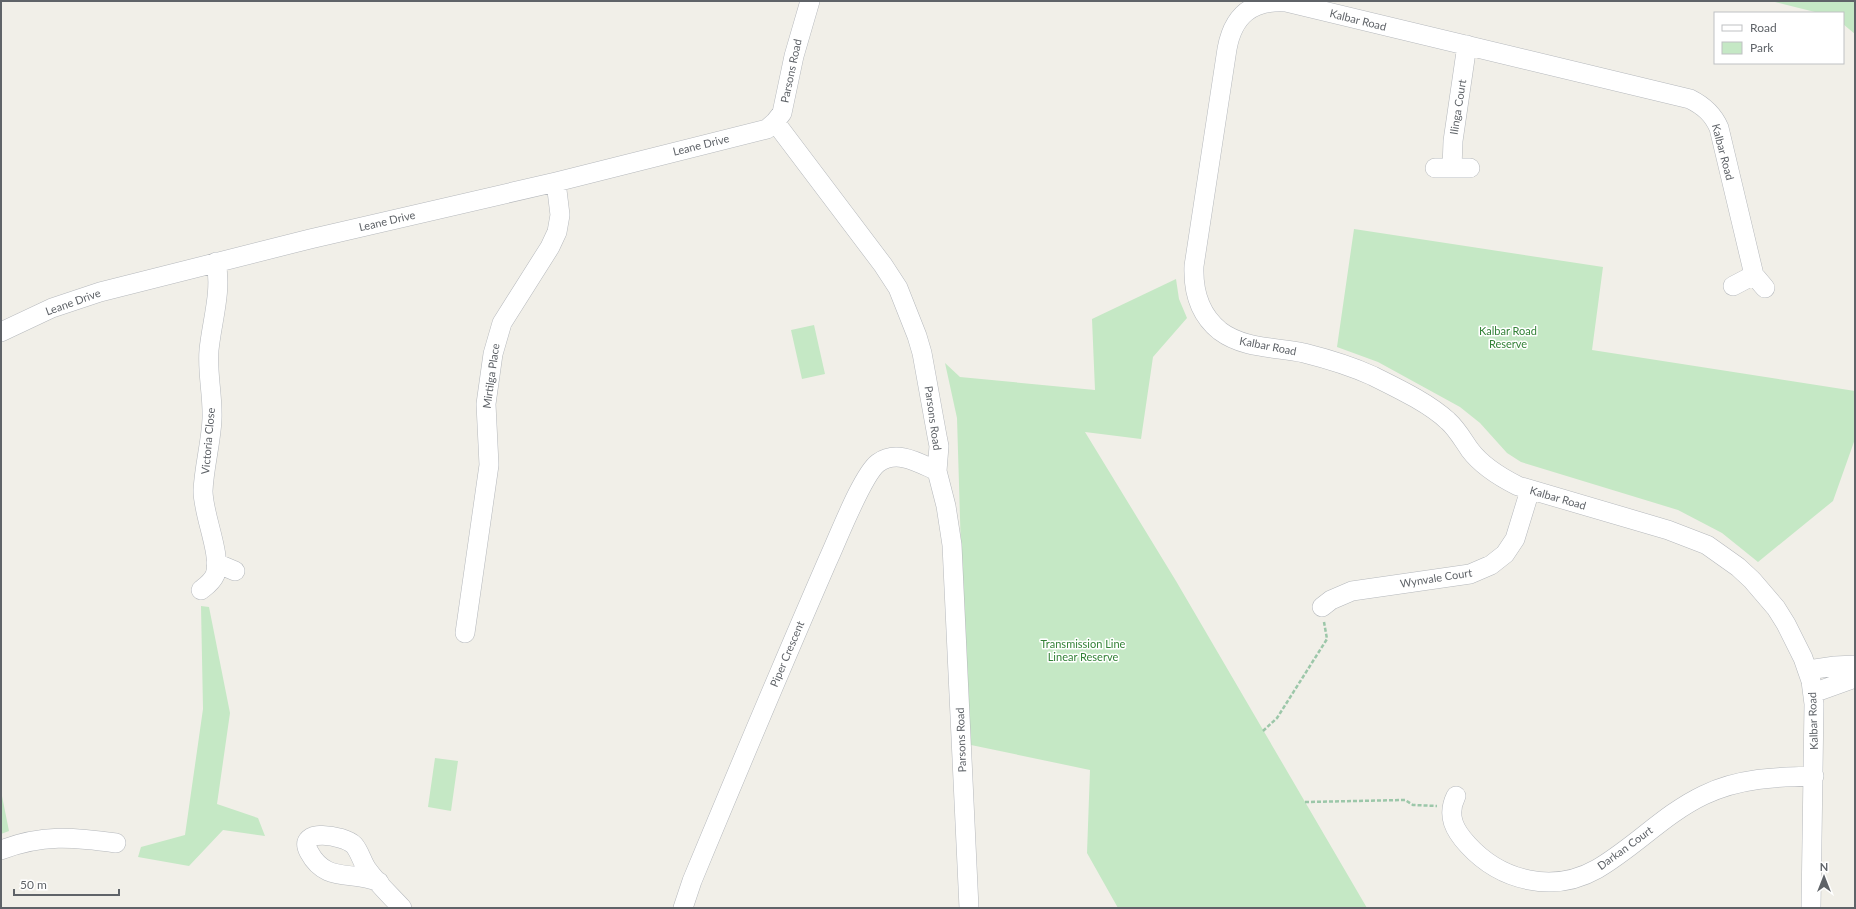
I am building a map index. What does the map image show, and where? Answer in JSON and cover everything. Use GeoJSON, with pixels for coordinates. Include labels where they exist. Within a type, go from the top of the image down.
{"type":"FeatureCollection","features":[{"type":"Feature","properties":{"kind":"street","name":"Parsons Road"},"geometry":{"type":"LineString","coordinates":[[810,1],[794,56],[782,113],[775,122],[883,265],[900,293],[917,336],[926,371],[939,446],[937,471],[946,506],[952,545],[969,908]]}},
{"type":"Feature","properties":{"kind":"street","name":"Kalbar Road"},"geometry":{"type":"LineString","coordinates":[[1733,286],[1759,282],[1719,128],[1711,114],[1698,103],[1683,97],[1467,45],[1334,7],[1286,2],[1268,2],[1250,9],[1236,21],[1232,29],[1227,50],[1195,260],[1194,287],[1200,306],[1205,314],[1219,330],[1238,341],[1303,353],[1341,363],[1396,388],[1432,408],[1445,418],[1456,430],[1471,451],[1489,468],[1508,481],[1530,490],[1668,530],[1690,538],[1723,555],[1752,580],[1776,608],[1795,640],[1808,670],[1813,693],[1815,718],[1811,908]]}},
{"type":"Feature","properties":{"kind":"street","name":"Ilinga Court"},"geometry":{"type":"LineString","coordinates":[[1452,168],[1452,147],[1467,45]]}},
{"type":"Feature","properties":{"kind":"street","name":"Leane Drive"},"geometry":{"type":"LineString","coordinates":[[1,332],[41,313],[83,297],[216,262],[556,182],[762,131],[775,122]]}},
{"type":"Feature","properties":{"kind":"street","name":"Mirtilga Place"},"geometry":{"type":"LineString","coordinates":[[465,633],[489,465],[486,404],[493,354],[502,323],[550,248],[557,232],[560,215],[556,182]]}},
{"type":"Feature","properties":{"kind":"street","name":"Victoria Close"},"geometry":{"type":"LineString","coordinates":[[201,590],[212,581],[215,575],[216,563],[205,511],[203,491],[211,429],[212,406],[208,362],[218,290],[216,262]]}},
{"type":"Feature","properties":{"kind":"street","name":"Piper Crescent"},"geometry":{"type":"LineString","coordinates":[[683,908],[692,881],[786,656],[847,518],[869,474],[877,463],[883,460],[899,457],[937,471]]}},
{"type":"Feature","properties":{"kind":"street","name":"Wynvale Court"},"geometry":{"type":"LineString","coordinates":[[1322,607],[1331,600],[1352,591],[1470,574],[1490,565],[1505,554],[1515,539],[1530,490]]}},
{"type":"Feature","properties":{"kind":"street"},"geometry":{"type":"LineString","coordinates":[[216,563],[235,571]]}},
{"type":"Feature","properties":{"kind":"street"},"geometry":{"type":"LineString","coordinates":[[1808,670],[1855,664]]}},
{"type":"Feature","properties":{"kind":"street"},"geometry":{"type":"LineString","coordinates":[[1813,693],[1855,678]]}},
{"type":"Feature","properties":{"kind":"street","name":"Darkan Court"},"geometry":{"type":"LineString","coordinates":[[1456,796],[1451,811],[1454,825],[1468,845],[1484,860],[1502,872],[1521,879],[1532,882],[1555,882],[1579,877],[1599,868],[1682,806],[1711,791],[1731,784],[1759,779],[1814,776]]}},
{"type":"Feature","properties":{"kind":"street"},"geometry":{"type":"LineString","coordinates":[[1,850],[29,841],[59,837],[116,843]]}},
{"type":"Feature","properties":{"kind":"street"},"geometry":{"type":"LineString","coordinates":[[378,882],[402,908]]}},
{"type":"Feature","properties":{"kind":"path"},"geometry":{"type":"LineString","coordinates":[[1263,731],[1277,718],[1327,639],[1322,607]]}},
{"type":"Feature","properties":{"kind":"path"},"geometry":{"type":"LineString","coordinates":[[1305,802],[1405,800],[1413,804],[1436,806],[1456,796]]}},
{"type":"Feature","properties":{"kind":"green space"},"geometry":{"type":"Polygon","coordinates":[[[1771,1],[1855,1],[1855,34],[1844,25],[1844,12],[1815,12],[1771,1]]]}},
{"type":"Feature","properties":{"kind":"green space","name":"Kalbar Road Reserve"},"geometry":{"type":"Polygon","coordinates":[[[1354,229],[1603,267],[1592,350],[1855,391],[1855,439],[1833,501],[1758,562],[1722,533],[1678,510],[1521,462],[1507,453],[1480,423],[1460,407],[1378,362],[1337,347],[1354,229]]]}},
{"type":"Feature","properties":{"kind":"green space","name":"Transmission Line Linear Reserve"},"geometry":{"type":"Polygon","coordinates":[[[1176,279],[1179,299],[1187,318],[1153,357],[1141,439],[1085,432],[1176,581],[1367,908],[1118,908],[1087,853],[1090,770],[971,745],[961,551],[957,418],[945,363],[960,377],[1095,390],[1092,319],[1176,279]]]}},
{"type":"Feature","properties":{"kind":"green space"},"geometry":{"type":"Polygon","coordinates":[[[814,325],[825,374],[802,379],[791,330],[814,325]]]}},
{"type":"Feature","properties":{"kind":"green space"},"geometry":{"type":"Polygon","coordinates":[[[201,606],[209,607],[230,713],[217,804],[258,818],[265,836],[223,830],[189,866],[138,857],[141,847],[185,835],[203,709],[201,606]]]}},
{"type":"Feature","properties":{"kind":"green space"},"geometry":{"type":"Polygon","coordinates":[[[435,758],[458,761],[451,811],[428,807],[435,758]]]}},
{"type":"Feature","properties":{"kind":"green space"},"geometry":{"type":"Polygon","coordinates":[[[1,791],[9,831],[1,834],[1,791]]]}}]}
